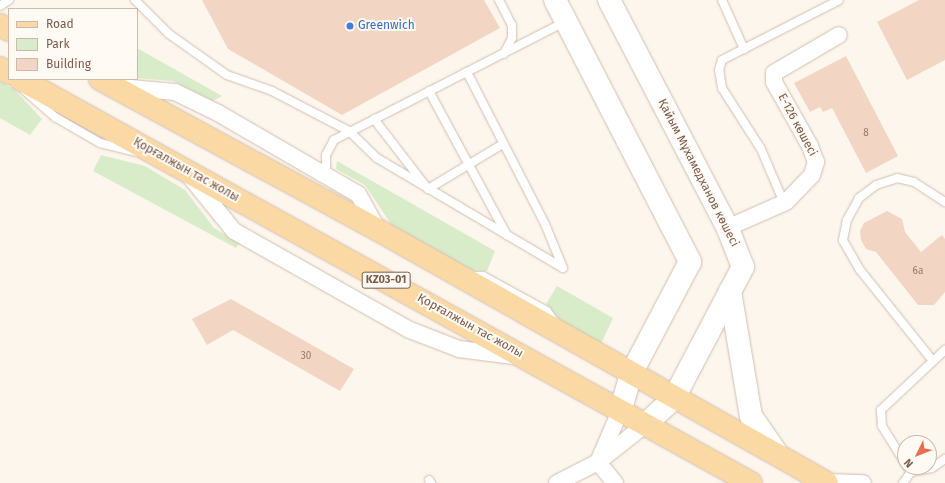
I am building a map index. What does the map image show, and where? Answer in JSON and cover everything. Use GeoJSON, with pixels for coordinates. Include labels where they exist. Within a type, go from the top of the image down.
{"type":"FeatureCollection","features":[{"type":"Feature","properties":{"kind":"main road"},"geometry":{"type":"LineString","coordinates":[[555,0],[690,262],[631,374],[621,409]]}},
{"type":"Feature","properties":{"kind":"main road","name":"Қайым Мұхамедханов көшесі"},"geometry":{"type":"LineString","coordinates":[[609,0],[728,228],[743,267],[674,398],[646,424]]}},
{"type":"Feature","properties":{"kind":"main road","name":"Қорғалжын тас жолы"},"geometry":{"type":"LineString","coordinates":[[20,80],[621,409],[751,483]]}},
{"type":"Feature","properties":{"kind":"main road"},"geometry":{"type":"LineString","coordinates":[[108,83],[378,230],[568,339],[826,483]]}},
{"type":"Feature","properties":{"kind":"main road"},"geometry":{"type":"LineString","coordinates":[[730,291],[751,416],[778,455]]}},
{"type":"Feature","properties":{"kind":"street","name":"Е-126 көшесі"},"geometry":{"type":"LineString","coordinates":[[728,228],[784,203],[808,180],[816,162],[774,82],[774,73],[839,35]]}},
{"type":"Feature","properties":{"kind":"street"},"geometry":{"type":"LineString","coordinates":[[108,83],[175,92],[218,113],[358,194],[378,230]]}},
{"type":"Feature","properties":{"kind":"street"},"geometry":{"type":"LineString","coordinates":[[183,169],[220,218],[234,230],[410,330],[460,349],[526,357]]}},
{"type":"Feature","properties":{"kind":"street"},"geometry":{"type":"LineString","coordinates":[[598,462],[621,409]]}},
{"type":"Feature","properties":{"kind":"street"},"geometry":{"type":"LineString","coordinates":[[557,483],[598,462],[646,424]]}},
{"type":"Feature","properties":{"kind":"street"},"geometry":{"type":"LineString","coordinates":[[598,462],[615,483]]}},
{"type":"Feature","properties":{"kind":"street"},"geometry":{"type":"LineString","coordinates":[[826,483],[863,483]]}},
{"type":"Feature","properties":{"kind":"lane"},"geometry":{"type":"LineString","coordinates":[[0,6],[10,0]]}},
{"type":"Feature","properties":{"kind":"lane"},"geometry":{"type":"LineString","coordinates":[[135,0],[169,34],[227,75],[272,91],[349,131],[377,158],[560,268],[564,267],[467,72]]}},
{"type":"Feature","properties":{"kind":"lane"},"geometry":{"type":"LineString","coordinates":[[498,0],[512,25],[512,38],[504,54]]}},
{"type":"Feature","properties":{"kind":"lane"},"geometry":{"type":"LineString","coordinates":[[722,0],[744,49]]}},
{"type":"Feature","properties":{"kind":"lane"},"geometry":{"type":"LineString","coordinates":[[784,203],[761,149],[722,88],[719,70],[722,60],[839,0]]}},
{"type":"Feature","properties":{"kind":"lane"},"geometry":{"type":"LineString","coordinates":[[326,176],[328,146],[349,131],[504,54],[566,21]]}},
{"type":"Feature","properties":{"kind":"lane"},"geometry":{"type":"LineString","coordinates":[[428,91],[470,164],[507,235]]}},
{"type":"Feature","properties":{"kind":"lane"},"geometry":{"type":"LineString","coordinates":[[374,119],[428,189]]}},
{"type":"Feature","properties":{"kind":"lane"},"geometry":{"type":"LineString","coordinates":[[428,189],[502,144]]}},
{"type":"Feature","properties":{"kind":"lane"},"geometry":{"type":"LineString","coordinates":[[933,361],[860,270],[843,240],[847,220],[858,198],[876,185],[897,178],[914,182],[945,202]]}},
{"type":"Feature","properties":{"kind":"lane"},"geometry":{"type":"LineString","coordinates":[[897,450],[882,426],[881,410],[945,350]]}},
{"type":"Feature","properties":{"kind":"green space"},"geometry":{"type":"Polygon","coordinates":[[[138,49],[222,96],[213,101],[173,81],[138,78],[138,49]]]}},
{"type":"Feature","properties":{"kind":"green space"},"geometry":{"type":"Polygon","coordinates":[[[0,82],[14,89],[42,119],[30,135],[0,118],[0,82]]]}},
{"type":"Feature","properties":{"kind":"green space"},"geometry":{"type":"Polygon","coordinates":[[[101,155],[145,166],[185,190],[214,228],[239,243],[236,248],[93,171],[101,155]]]}},
{"type":"Feature","properties":{"kind":"green space"},"geometry":{"type":"Polygon","coordinates":[[[337,161],[495,251],[487,271],[465,270],[397,233],[365,185],[336,169],[337,161]]]}},
{"type":"Feature","properties":{"kind":"green space"},"geometry":{"type":"Polygon","coordinates":[[[557,286],[613,318],[600,346],[571,332],[546,304],[557,286]]]}},
{"type":"Feature","properties":{"kind":"building"},"geometry":{"type":"Polygon","coordinates":[[[202,0],[484,0],[500,28],[342,115],[228,49],[202,0]]]}},
{"type":"Feature","properties":{"kind":"building"},"geometry":{"type":"Polygon","coordinates":[[[919,0],[945,0],[945,60],[907,80],[877,22],[919,0]]]}},
{"type":"Feature","properties":{"kind":"building"},"geometry":{"type":"Polygon","coordinates":[[[846,56],[898,156],[866,173],[832,108],[823,112],[820,107],[810,112],[794,83],[846,56]]]}},
{"type":"Feature","properties":{"kind":"building"},"geometry":{"type":"Polygon","coordinates":[[[887,211],[902,219],[905,232],[921,252],[942,235],[945,239],[945,292],[934,305],[918,305],[876,252],[866,249],[861,240],[860,231],[864,223],[887,211]]]}},
{"type":"Feature","properties":{"kind":"building"},"geometry":{"type":"Polygon","coordinates":[[[231,299],[354,369],[340,391],[233,330],[207,345],[192,319],[231,299]]]}},
{"type":"Feature","properties":{"kind":"place","name":"Greenwich"},"geometry":{"type":"Point","coordinates":[350,26]}}]}
